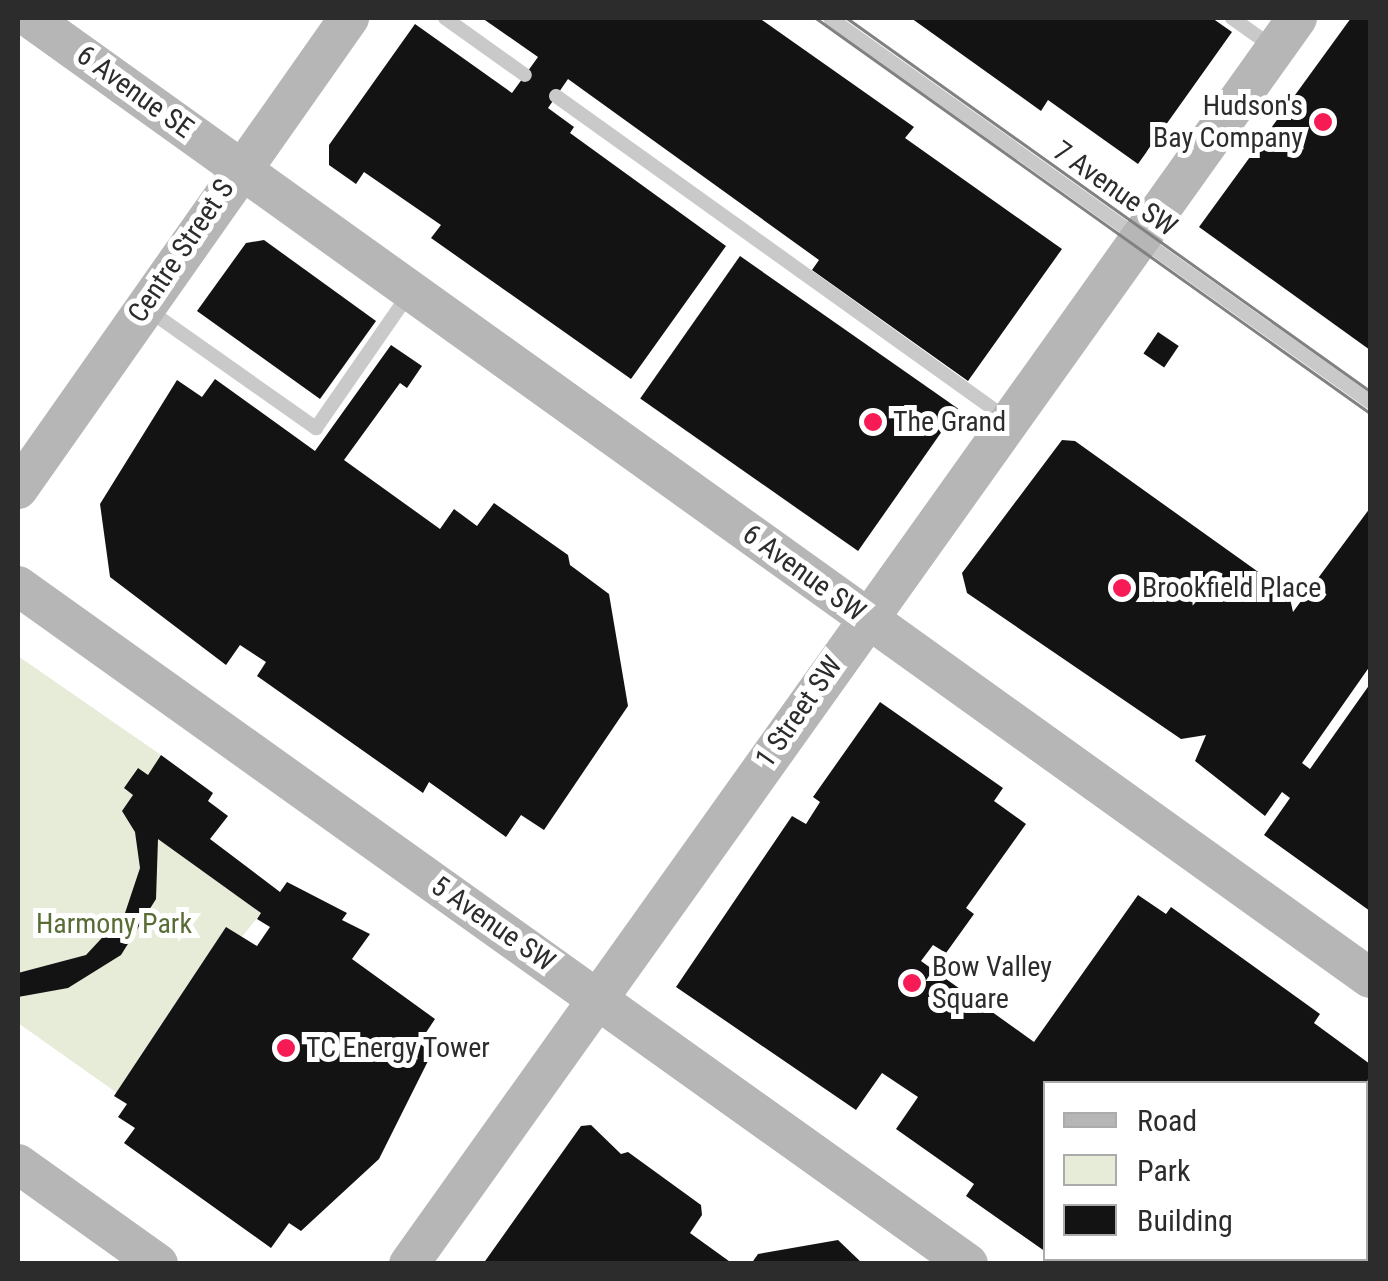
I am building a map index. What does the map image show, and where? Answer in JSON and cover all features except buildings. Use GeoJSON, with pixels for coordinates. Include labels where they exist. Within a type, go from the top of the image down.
{"type":"FeatureCollection","features":[{"type":"Feature","properties":{"kind":"main road","name":"6 Avenue SE"},"geometry":{"type":"LineString","coordinates":[[30,18],[238,167]]}},
{"type":"Feature","properties":{"kind":"main road","name":"Centre Street S"},"geometry":{"type":"LineString","coordinates":[[18,489],[238,167],[349,18]]}},
{"type":"Feature","properties":{"kind":"main road","name":"1 Street SW"},"geometry":{"type":"LineString","coordinates":[[410,1264],[600,1000],[865,616],[1286,33]]}},
{"type":"Feature","properties":{"kind":"main road","name":"6 Avenue SW"},"geometry":{"type":"LineString","coordinates":[[238,167],[1370,978]]}},
{"type":"Feature","properties":{"kind":"main road","name":"5 Avenue SW"},"geometry":{"type":"LineString","coordinates":[[18,586],[968,1264]]}},
{"type":"Feature","properties":{"kind":"main road"},"geometry":{"type":"LineString","coordinates":[[18,1164],[158,1264]]}},
{"type":"Feature","properties":{"kind":"lane"},"geometry":{"type":"LineString","coordinates":[[444,18],[525,75]]}},
{"type":"Feature","properties":{"kind":"lane","name":"7 Avenue SW"},"geometry":{"type":"LineString","coordinates":[[830,18],[1370,402]]}},
{"type":"Feature","properties":{"kind":"lane"},"geometry":{"type":"LineString","coordinates":[[1232,18],[1286,33]]}},
{"type":"Feature","properties":{"kind":"lane"},"geometry":{"type":"LineString","coordinates":[[556,96],[1006,418]]}},
{"type":"Feature","properties":{"kind":"lane"},"geometry":{"type":"LineString","coordinates":[[143,306],[316,428],[411,290]]}},
{"type":"Feature","properties":{"kind":"green space","name":"Harmony Park"},"geometry":{"type":"Polygon","coordinates":[[[18,656],[161,755],[148,775],[137,768],[125,788],[133,795],[122,812],[261,913],[117,1093],[18,1023],[18,656]]]}},
{"type":"Feature","properties":{"kind":"tram line"},"geometry":{"type":"LineString","coordinates":[[816,18],[1370,413]]}},
{"type":"Feature","properties":{"kind":"tram line"},"geometry":{"type":"LineString","coordinates":[[847,18],[1370,391]]}},
{"type":"Feature","properties":{"kind":"place","name":"Hudson's Bay Company"},"geometry":{"type":"Point","coordinates":[1323,122]}},
{"type":"Feature","properties":{"kind":"place","name":"The Grand"},"geometry":{"type":"Point","coordinates":[873,422]}},
{"type":"Feature","properties":{"kind":"place","name":"Brookfield Place"},"geometry":{"type":"Point","coordinates":[1122,588]}},
{"type":"Feature","properties":{"kind":"place","name":"Bow Valley Square"},"geometry":{"type":"Point","coordinates":[912,983]}},
{"type":"Feature","properties":{"kind":"place","name":"TC Energy Tower"},"geometry":{"type":"Point","coordinates":[286,1048]}}]}
